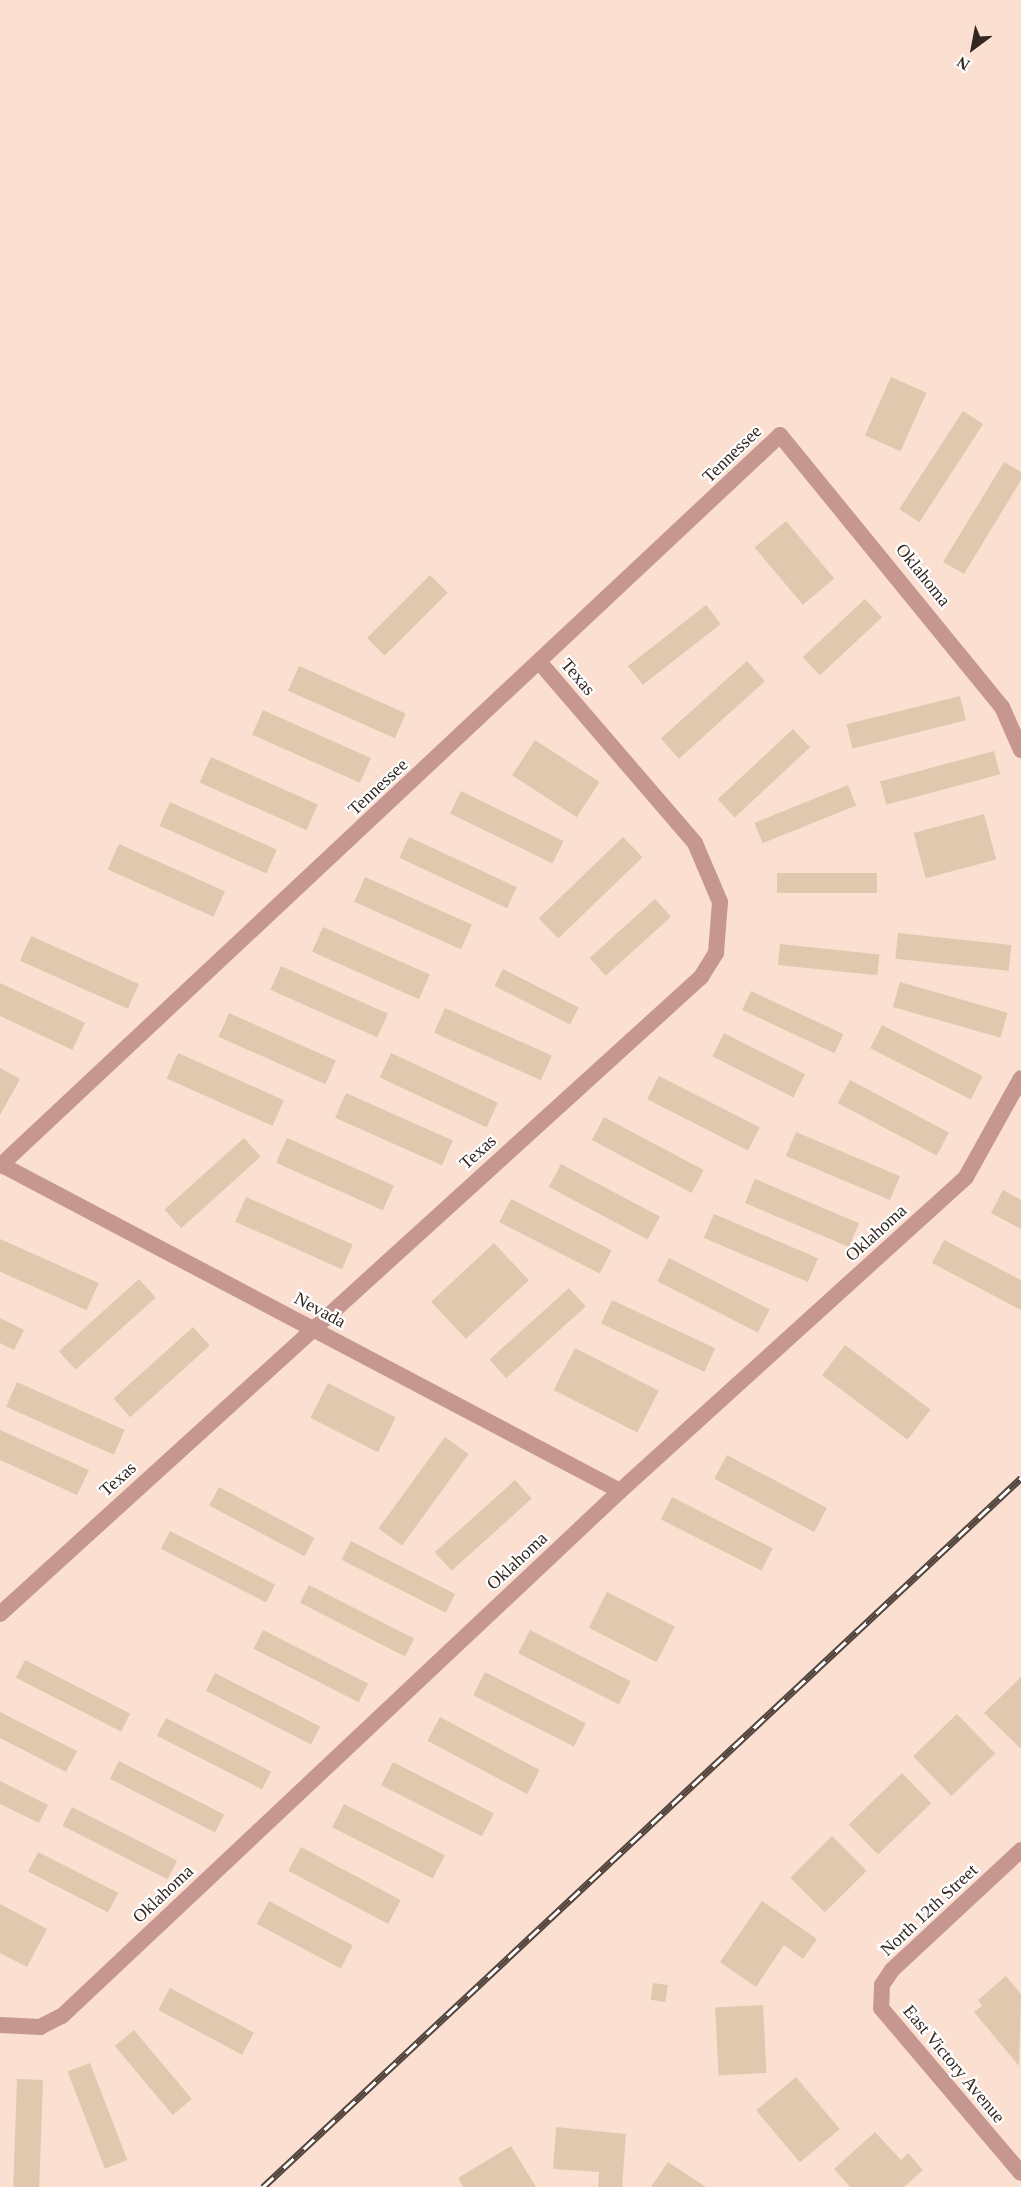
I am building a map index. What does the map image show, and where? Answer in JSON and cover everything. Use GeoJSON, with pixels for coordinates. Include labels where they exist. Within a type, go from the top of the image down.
{"type":"FeatureCollection","features":[{"type":"Feature","properties":{"kind":"street","name":"Tennessee"},"geometry":{"type":"LineString","coordinates":[[0,1165],[540,663],[780,435]]}},
{"type":"Feature","properties":{"kind":"street","name":"Oklahoma"},"geometry":{"type":"LineString","coordinates":[[780,435],[1002,707],[1021,750]]}},
{"type":"Feature","properties":{"kind":"street","name":"Texas"},"geometry":{"type":"LineString","coordinates":[[0,1614],[701,976],[716,954],[720,902],[695,843],[540,663]]}},
{"type":"Feature","properties":{"kind":"street","name":"Oklahoma"},"geometry":{"type":"LineString","coordinates":[[2,2026],[40,2027],[62,2016],[620,1491],[966,1177],[1021,1078]]}},
{"type":"Feature","properties":{"kind":"street","name":"Nevada"},"geometry":{"type":"LineString","coordinates":[[0,1165],[620,1491]]}},
{"type":"Feature","properties":{"kind":"street","name":"North 12th Street"},"geometry":{"type":"LineString","coordinates":[[881,2008],[882,1985],[892,1970],[1021,1850]]}},
{"type":"Feature","properties":{"kind":"street","name":"East Victory Avenue"},"geometry":{"type":"LineString","coordinates":[[881,2008],[1021,2173]]}},
{"type":"Feature","properties":{"kind":"building"},"geometry":{"type":"Polygon","coordinates":[[[891,377],[927,393],[901,451],[865,435],[891,377]]]}},
{"type":"Feature","properties":{"kind":"building"},"geometry":{"type":"Polygon","coordinates":[[[963,411],[983,424],[919,522],[899,509],[963,411]]]}},
{"type":"Feature","properties":{"kind":"building"},"geometry":{"type":"Polygon","coordinates":[[[1004,462],[1021,472],[1021,480],[964,574],[943,562],[1004,462]]]}},
{"type":"Feature","properties":{"kind":"building"},"geometry":{"type":"Polygon","coordinates":[[[786,521],[834,578],[803,605],[755,547],[786,521]]]}},
{"type":"Feature","properties":{"kind":"building"},"geometry":{"type":"Polygon","coordinates":[[[430,575],[448,593],[385,656],[367,638],[430,575]]]}},
{"type":"Feature","properties":{"kind":"building"},"geometry":{"type":"Polygon","coordinates":[[[865,599],[882,617],[820,675],[803,657],[865,599]]]}},
{"type":"Feature","properties":{"kind":"building"},"geometry":{"type":"Polygon","coordinates":[[[706,605],[721,624],[643,685],[628,666],[706,605]]]}},
{"type":"Feature","properties":{"kind":"building"},"geometry":{"type":"Polygon","coordinates":[[[747,661],[765,681],[679,759],[661,739],[747,661]]]}},
{"type":"Feature","properties":{"kind":"building"},"geometry":{"type":"Polygon","coordinates":[[[299,666],[406,714],[395,738],[288,691],[299,666]]]}},
{"type":"Feature","properties":{"kind":"building"},"geometry":{"type":"Polygon","coordinates":[[[960,696],[966,720],[853,749],[846,724],[960,696]]]}},
{"type":"Feature","properties":{"kind":"building"},"geometry":{"type":"Polygon","coordinates":[[[263,710],[371,758],[360,783],[252,735],[263,710]]]}},
{"type":"Feature","properties":{"kind":"building"},"geometry":{"type":"Polygon","coordinates":[[[793,729],[810,747],[735,818],[718,799],[793,729]]]}},
{"type":"Feature","properties":{"kind":"building"},"geometry":{"type":"Polygon","coordinates":[[[535,740],[600,782],[577,817],[512,775],[535,740]]]}},
{"type":"Feature","properties":{"kind":"building"},"geometry":{"type":"Polygon","coordinates":[[[994,751],[1000,774],[886,805],[880,782],[994,751]]]}},
{"type":"Feature","properties":{"kind":"building"},"geometry":{"type":"Polygon","coordinates":[[[211,757],[318,805],[306,830],[200,783],[211,757]]]}},
{"type":"Feature","properties":{"kind":"building"},"geometry":{"type":"Polygon","coordinates":[[[848,785],[856,805],[763,843],[754,823],[848,785]]]}},
{"type":"Feature","properties":{"kind":"building"},"geometry":{"type":"Polygon","coordinates":[[[461,791],[563,841],[553,863],[450,813],[461,791]]]}},
{"type":"Feature","properties":{"kind":"building"},"geometry":{"type":"Polygon","coordinates":[[[170,802],[277,850],[266,873],[159,826],[170,802]]]}},
{"type":"Feature","properties":{"kind":"building"},"geometry":{"type":"Polygon","coordinates":[[[984,814],[996,859],[926,878],[913,833],[984,814]]]}},
{"type":"Feature","properties":{"kind":"building"},"geometry":{"type":"Polygon","coordinates":[[[409,837],[517,887],[507,908],[399,858],[409,837]]]}},
{"type":"Feature","properties":{"kind":"building"},"geometry":{"type":"Polygon","coordinates":[[[623,837],[642,857],[558,938],[539,918],[623,837]]]}},
{"type":"Feature","properties":{"kind":"building"},"geometry":{"type":"Polygon","coordinates":[[[119,844],[225,891],[214,917],[108,870],[119,844]]]}},
{"type":"Feature","properties":{"kind":"building"},"geometry":{"type":"Polygon","coordinates":[[[777,873],[877,873],[877,893],[777,893],[777,873]]]}},
{"type":"Feature","properties":{"kind":"building"},"geometry":{"type":"Polygon","coordinates":[[[365,877],[472,925],[461,949],[354,902],[365,877]]]}},
{"type":"Feature","properties":{"kind":"building"},"geometry":{"type":"Polygon","coordinates":[[[655,899],[671,917],[606,976],[590,958],[655,899]]]}},
{"type":"Feature","properties":{"kind":"building"},"geometry":{"type":"Polygon","coordinates":[[[323,927],[430,975],[419,999],[312,952],[323,927]]]}},
{"type":"Feature","properties":{"kind":"building"},"geometry":{"type":"Polygon","coordinates":[[[898,933],[1011,945],[1009,971],[895,959],[898,933]]]}},
{"type":"Feature","properties":{"kind":"building"},"geometry":{"type":"Polygon","coordinates":[[[31,936],[139,984],[128,1009],[20,961],[31,936]]]}},
{"type":"Feature","properties":{"kind":"building"},"geometry":{"type":"Polygon","coordinates":[[[780,944],[879,954],[877,975],[778,965],[780,944]]]}},
{"type":"Feature","properties":{"kind":"building"},"geometry":{"type":"Polygon","coordinates":[[[281,966],[388,1014],[377,1037],[270,990],[281,966]]]}},
{"type":"Feature","properties":{"kind":"building"},"geometry":{"type":"Polygon","coordinates":[[[503,969],[579,1008],[570,1025],[494,986],[503,969]]]}},
{"type":"Feature","properties":{"kind":"building"},"geometry":{"type":"Polygon","coordinates":[[[900,982],[1008,1013],[1000,1038],[893,1007],[900,982]]]}},
{"type":"Feature","properties":{"kind":"building"},"geometry":{"type":"Polygon","coordinates":[[[0,983],[85,1023],[73,1050],[0,1016],[0,983]]]}},
{"type":"Feature","properties":{"kind":"building"},"geometry":{"type":"Polygon","coordinates":[[[751,991],[843,1034],[835,1053],[742,1010],[751,991]]]}},
{"type":"Feature","properties":{"kind":"building"},"geometry":{"type":"Polygon","coordinates":[[[445,1008],[552,1056],[541,1080],[434,1033],[445,1008]]]}},
{"type":"Feature","properties":{"kind":"building"},"geometry":{"type":"Polygon","coordinates":[[[229,1013],[336,1061],[325,1084],[218,1037],[229,1013]]]}},
{"type":"Feature","properties":{"kind":"building"},"geometry":{"type":"Polygon","coordinates":[[[882,1025],[983,1076],[971,1099],[870,1048],[882,1025]]]}},
{"type":"Feature","properties":{"kind":"building"},"geometry":{"type":"Polygon","coordinates":[[[724,1033],[805,1074],[793,1097],[712,1056],[724,1033]]]}},
{"type":"Feature","properties":{"kind":"building"},"geometry":{"type":"Polygon","coordinates":[[[178,1053],[284,1100],[273,1126],[167,1079],[178,1053]]]}},
{"type":"Feature","properties":{"kind":"building"},"geometry":{"type":"Polygon","coordinates":[[[391,1053],[498,1103],[487,1127],[380,1077],[391,1053]]]}},
{"type":"Feature","properties":{"kind":"building"},"geometry":{"type":"Polygon","coordinates":[[[0,1068],[20,1079],[0,1115],[0,1068]]]}},
{"type":"Feature","properties":{"kind":"building"},"geometry":{"type":"Polygon","coordinates":[[[659,1076],[760,1127],[748,1150],[647,1099],[659,1076]]]}},
{"type":"Feature","properties":{"kind":"building"},"geometry":{"type":"Polygon","coordinates":[[[850,1080],[949,1133],[937,1156],[838,1103],[850,1080]]]}},
{"type":"Feature","properties":{"kind":"building"},"geometry":{"type":"Polygon","coordinates":[[[346,1093],[453,1141],[442,1165],[335,1118],[346,1093]]]}},
{"type":"Feature","properties":{"kind":"building"},"geometry":{"type":"Polygon","coordinates":[[[604,1117],[704,1170],[692,1193],[592,1140],[604,1117]]]}},
{"type":"Feature","properties":{"kind":"building"},"geometry":{"type":"Polygon","coordinates":[[[796,1132],[900,1176],[890,1200],[786,1156],[796,1132]]]}},
{"type":"Feature","properties":{"kind":"building"},"geometry":{"type":"Polygon","coordinates":[[[244,1138],[261,1157],[181,1228],[164,1210],[244,1138]]]}},
{"type":"Feature","properties":{"kind":"building"},"geometry":{"type":"Polygon","coordinates":[[[287,1138],[394,1186],[383,1210],[276,1163],[287,1138]]]}},
{"type":"Feature","properties":{"kind":"building"},"geometry":{"type":"Polygon","coordinates":[[[561,1164],[660,1217],[648,1240],[549,1187],[561,1164]]]}},
{"type":"Feature","properties":{"kind":"building"},"geometry":{"type":"Polygon","coordinates":[[[755,1179],[859,1223],[849,1247],[745,1203],[755,1179]]]}},
{"type":"Feature","properties":{"kind":"building"},"geometry":{"type":"Polygon","coordinates":[[[1003,1190],[1021,1200],[1021,1229],[991,1213],[1003,1190]]]}},
{"type":"Feature","properties":{"kind":"building"},"geometry":{"type":"Polygon","coordinates":[[[246,1197],[353,1245],[342,1269],[235,1222],[246,1197]]]}},
{"type":"Feature","properties":{"kind":"building"},"geometry":{"type":"Polygon","coordinates":[[[511,1199],[612,1250],[600,1273],[499,1222],[511,1199]]]}},
{"type":"Feature","properties":{"kind":"building"},"geometry":{"type":"Polygon","coordinates":[[[714,1214],[818,1258],[808,1282],[704,1238],[714,1214]]]}},
{"type":"Feature","properties":{"kind":"building"},"geometry":{"type":"Polygon","coordinates":[[[0,1239],[99,1283],[86,1310],[0,1272],[0,1239]]]}},
{"type":"Feature","properties":{"kind":"building"},"geometry":{"type":"Polygon","coordinates":[[[944,1240],[1021,1280],[1021,1310],[932,1263],[944,1240]]]}},
{"type":"Feature","properties":{"kind":"building"},"geometry":{"type":"Polygon","coordinates":[[[494,1243],[529,1280],[466,1339],[431,1302],[494,1243]]]}},
{"type":"Feature","properties":{"kind":"building"},"geometry":{"type":"Polygon","coordinates":[[[669,1258],[770,1309],[758,1332],[657,1281],[669,1258]]]}},
{"type":"Feature","properties":{"kind":"building"},"geometry":{"type":"Polygon","coordinates":[[[139,1279],[156,1298],[75,1370],[59,1351],[139,1279]]]}},
{"type":"Feature","properties":{"kind":"building"},"geometry":{"type":"Polygon","coordinates":[[[569,1288],[586,1307],[506,1378],[489,1360],[569,1288]]]}},
{"type":"Feature","properties":{"kind":"building"},"geometry":{"type":"Polygon","coordinates":[[[612,1300],[715,1348],[704,1372],[601,1324],[612,1300]]]}},
{"type":"Feature","properties":{"kind":"building"},"geometry":{"type":"Polygon","coordinates":[[[0,1318],[24,1330],[14,1350],[0,1343],[0,1318]]]}},
{"type":"Feature","properties":{"kind":"building"},"geometry":{"type":"Polygon","coordinates":[[[193,1327],[210,1346],[130,1417],[113,1399],[193,1327]]]}},
{"type":"Feature","properties":{"kind":"building"},"geometry":{"type":"Polygon","coordinates":[[[845,1345],[930,1409],[908,1440],[822,1375],[845,1345]]]}},
{"type":"Feature","properties":{"kind":"building"},"geometry":{"type":"Polygon","coordinates":[[[575,1348],[659,1391],[637,1433],[554,1390],[575,1348]]]}},
{"type":"Feature","properties":{"kind":"building"},"geometry":{"type":"Polygon","coordinates":[[[17,1382],[125,1430],[114,1455],[6,1407],[17,1382]]]}},
{"type":"Feature","properties":{"kind":"building"},"geometry":{"type":"Polygon","coordinates":[[[328,1383],[396,1418],[378,1452],[310,1418],[328,1383]]]}},
{"type":"Feature","properties":{"kind":"building"},"geometry":{"type":"Polygon","coordinates":[[[0,1430],[89,1470],[77,1495],[0,1460],[0,1430]]]}},
{"type":"Feature","properties":{"kind":"building"},"geometry":{"type":"Polygon","coordinates":[[[445,1437],[468,1454],[402,1545],[379,1528],[445,1437]]]}},
{"type":"Feature","properties":{"kind":"building"},"geometry":{"type":"Polygon","coordinates":[[[727,1455],[827,1508],[814,1532],[714,1479],[727,1455]]]}},
{"type":"Feature","properties":{"kind":"building"},"geometry":{"type":"Polygon","coordinates":[[[515,1480],[532,1499],[451,1571],[435,1552],[515,1480]]]}},
{"type":"Feature","properties":{"kind":"building"},"geometry":{"type":"Polygon","coordinates":[[[219,1487],[314,1538],[304,1556],[209,1506],[219,1487]]]}},
{"type":"Feature","properties":{"kind":"building"},"geometry":{"type":"Polygon","coordinates":[[[672,1497],[773,1548],[761,1571],[661,1519],[672,1497]]]}},
{"type":"Feature","properties":{"kind":"building"},"geometry":{"type":"Polygon","coordinates":[[[170,1531],[275,1585],[266,1602],[161,1549],[170,1531]]]}},
{"type":"Feature","properties":{"kind":"building"},"geometry":{"type":"Polygon","coordinates":[[[351,1541],[455,1594],[446,1613],[341,1560],[351,1541]]]}},
{"type":"Feature","properties":{"kind":"building"},"geometry":{"type":"Polygon","coordinates":[[[309,1585],[414,1639],[405,1656],[300,1603],[309,1585]]]}},
{"type":"Feature","properties":{"kind":"building"},"geometry":{"type":"Polygon","coordinates":[[[607,1592],[675,1627],[657,1662],[589,1628],[607,1592]]]}},
{"type":"Feature","properties":{"kind":"building"},"geometry":{"type":"Polygon","coordinates":[[[263,1630],[368,1684],[359,1702],[253,1649],[263,1630]]]}},
{"type":"Feature","properties":{"kind":"building"},"geometry":{"type":"Polygon","coordinates":[[[530,1630],[631,1681],[619,1704],[518,1653],[530,1630]]]}},
{"type":"Feature","properties":{"kind":"building"},"geometry":{"type":"Polygon","coordinates":[[[25,1660],[130,1714],[121,1731],[16,1678],[25,1660]]]}},
{"type":"Feature","properties":{"kind":"building"},"geometry":{"type":"Polygon","coordinates":[[[485,1672],[586,1723],[574,1746],[473,1695],[485,1672]]]}},
{"type":"Feature","properties":{"kind":"building"},"geometry":{"type":"Polygon","coordinates":[[[215,1673],[320,1727],[311,1744],[206,1691],[215,1673]]]}},
{"type":"Feature","properties":{"kind":"building"},"geometry":{"type":"Polygon","coordinates":[[[1021,1677],[1021,1749],[984,1713],[1021,1677]]]}},
{"type":"Feature","properties":{"kind":"building"},"geometry":{"type":"Polygon","coordinates":[[[0,1712],[77,1751],[66,1772],[0,1738],[0,1712]]]}},
{"type":"Feature","properties":{"kind":"building"},"geometry":{"type":"Polygon","coordinates":[[[957,1714],[995,1754],[951,1796],[913,1756],[957,1714]]]}},
{"type":"Feature","properties":{"kind":"building"},"geometry":{"type":"Polygon","coordinates":[[[440,1717],[540,1770],[527,1794],[427,1741],[440,1717]]]}},
{"type":"Feature","properties":{"kind":"building"},"geometry":{"type":"Polygon","coordinates":[[[166,1718],[271,1772],[262,1789],[157,1736],[166,1718]]]}},
{"type":"Feature","properties":{"kind":"building"},"geometry":{"type":"Polygon","coordinates":[[[119,1761],[224,1815],[215,1832],[110,1779],[119,1761]]]}},
{"type":"Feature","properties":{"kind":"building"},"geometry":{"type":"Polygon","coordinates":[[[393,1762],[494,1813],[482,1836],[381,1785],[393,1762]]]}},
{"type":"Feature","properties":{"kind":"building"},"geometry":{"type":"Polygon","coordinates":[[[902,1773],[931,1803],[878,1855],[849,1824],[902,1773]]]}},
{"type":"Feature","properties":{"kind":"building"},"geometry":{"type":"Polygon","coordinates":[[[0,1781],[48,1805],[39,1823],[0,1804],[0,1781]]]}},
{"type":"Feature","properties":{"kind":"building"},"geometry":{"type":"Polygon","coordinates":[[[344,1804],[445,1855],[433,1878],[332,1827],[344,1804]]]}},
{"type":"Feature","properties":{"kind":"building"},"geometry":{"type":"Polygon","coordinates":[[[72,1807],[177,1861],[168,1879],[62,1826],[72,1807]]]}},
{"type":"Feature","properties":{"kind":"building"},"geometry":{"type":"Polygon","coordinates":[[[832,1836],[867,1871],[825,1912],[790,1878],[832,1836]]]}},
{"type":"Feature","properties":{"kind":"building"},"geometry":{"type":"Polygon","coordinates":[[[301,1847],[401,1900],[388,1924],[288,1871],[301,1847]]]}},
{"type":"Feature","properties":{"kind":"building"},"geometry":{"type":"Polygon","coordinates":[[[38,1852],[118,1893],[108,1912],[28,1872],[38,1852]]]}},
{"type":"Feature","properties":{"kind":"building"},"geometry":{"type":"Polygon","coordinates":[[[269,1901],[353,1946],[341,1969],[257,1924],[269,1901]]]}},
{"type":"Feature","properties":{"kind":"building"},"geometry":{"type":"Polygon","coordinates":[[[762,1901],[817,1939],[803,1959],[784,1945],[756,1987],[720,1962],[762,1901]]]}},
{"type":"Feature","properties":{"kind":"building"},"geometry":{"type":"Polygon","coordinates":[[[0,1904],[47,1929],[27,1967],[0,1953],[0,1904]]]}},
{"type":"Feature","properties":{"kind":"building"},"geometry":{"type":"Polygon","coordinates":[[[1006,1976],[1021,1994],[1019,2066],[974,2012],[982,2006],[978,2000],[1006,1976]]]}},
{"type":"Feature","properties":{"kind":"building"},"geometry":{"type":"Polygon","coordinates":[[[653,1983],[668,1985],[665,2002],[651,2000],[653,1983]]]}},
{"type":"Feature","properties":{"kind":"building"},"geometry":{"type":"Polygon","coordinates":[[[170,1988],[254,2033],[242,2055],[158,2010],[170,1988]]]}},
{"type":"Feature","properties":{"kind":"building"},"geometry":{"type":"Polygon","coordinates":[[[763,2005],[767,2073],[719,2075],[715,2008],[763,2005]]]}},
{"type":"Feature","properties":{"kind":"building"},"geometry":{"type":"Polygon","coordinates":[[[134,2030],[192,2099],[173,2115],[115,2046],[134,2030]]]}},
{"type":"Feature","properties":{"kind":"building"},"geometry":{"type":"Polygon","coordinates":[[[90,2063],[127,2160],[105,2169],[68,2072],[90,2063]]]}},
{"type":"Feature","properties":{"kind":"building"},"geometry":{"type":"Polygon","coordinates":[[[796,2077],[840,2129],[800,2163],[756,2110],[796,2077]]]}},
{"type":"Feature","properties":{"kind":"building"},"geometry":{"type":"Polygon","coordinates":[[[17,2079],[43,2080],[39,2187],[13,2187],[17,2079]]]}},
{"type":"Feature","properties":{"kind":"building"},"geometry":{"type":"Polygon","coordinates":[[[556,2127],[626,2134],[622,2187],[598,2187],[599,2172],[553,2169],[556,2127]]]}},
{"type":"Feature","properties":{"kind":"building"},"geometry":{"type":"Polygon","coordinates":[[[875,2132],[901,2160],[908,2153],[923,2170],[904,2187],[850,2187],[834,2169],[875,2132]]]}},
{"type":"Feature","properties":{"kind":"building"},"geometry":{"type":"Polygon","coordinates":[[[511,2146],[536,2187],[463,2187],[458,2178],[511,2146]]]}},
{"type":"Feature","properties":{"kind":"building"},"geometry":{"type":"Polygon","coordinates":[[[668,2162],[706,2187],[651,2187],[668,2162]]]}},
{"type":"Feature","properties":{"kind":"railway"},"geometry":{"type":"LineString","coordinates":[[263,2187],[1021,1478]]}}]}
